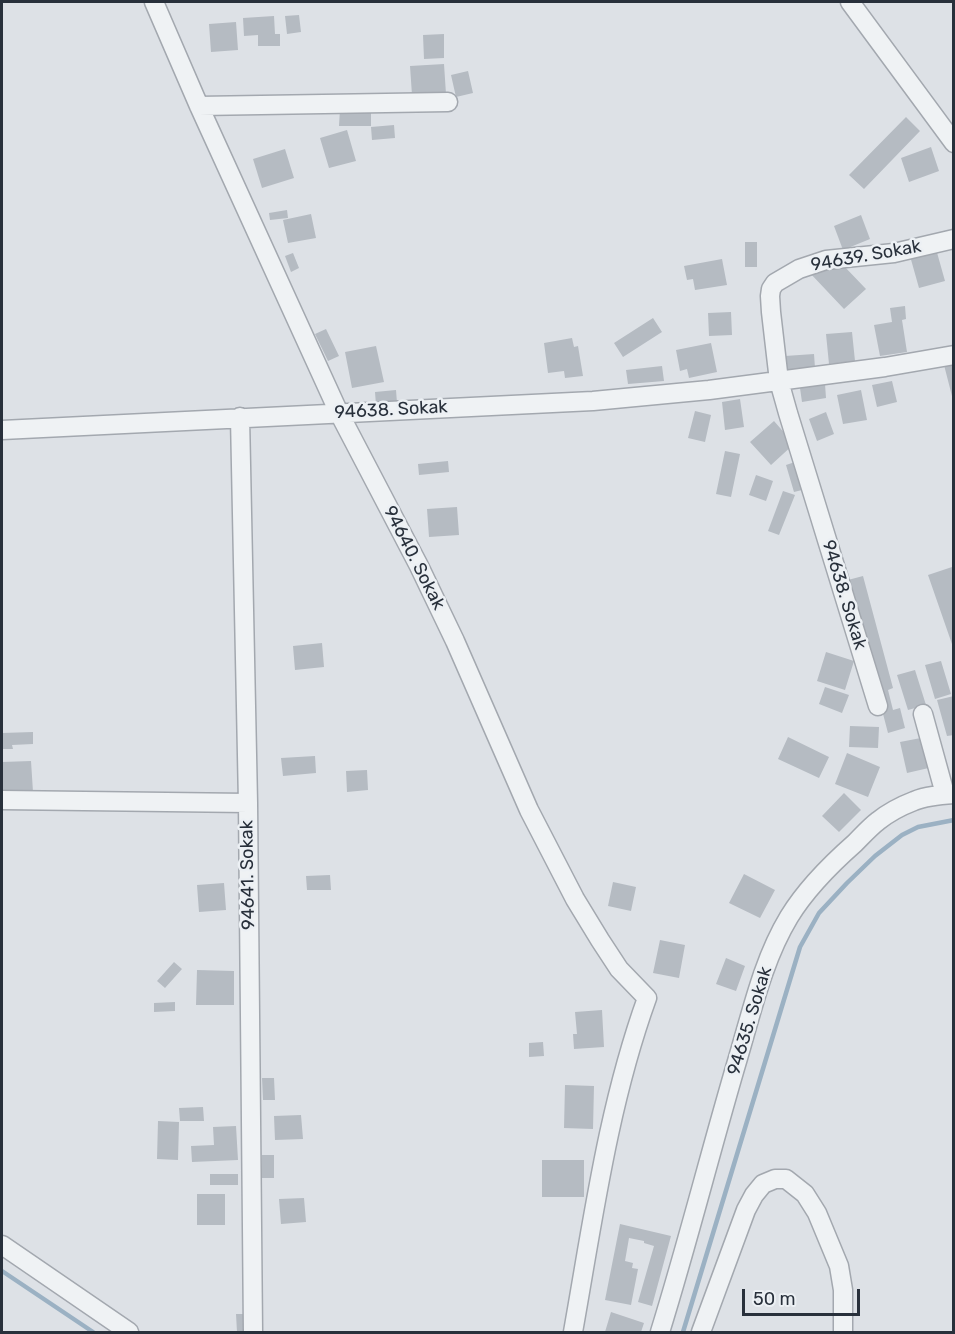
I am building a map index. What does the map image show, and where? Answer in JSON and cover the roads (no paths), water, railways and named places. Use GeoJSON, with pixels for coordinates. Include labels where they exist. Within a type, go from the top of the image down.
{"type":"FeatureCollection","features":[{"type":"Feature","properties":{"kind":"street","name":"94640. Sokak"},"geometry":{"type":"LineString","coordinates":[[154,2],[339,413],[455,640],[529,810],[575,900],[619,969],[647,998],[636,1030],[610,1131],[573,1332]]}},
{"type":"Feature","properties":{"kind":"street"},"geometry":{"type":"LineString","coordinates":[[850,2],[954,143]]}},
{"type":"Feature","properties":{"kind":"street"},"geometry":{"type":"LineString","coordinates":[[199,106],[448,102]]}},
{"type":"Feature","properties":{"kind":"street","name":"94639. Sokak"},"geometry":{"type":"LineString","coordinates":[[779,381],[770,296],[775,283],[799,268],[826,260],[894,253],[954,239]]}},
{"type":"Feature","properties":{"kind":"street","name":"94638. Sokak"},"geometry":{"type":"LineString","coordinates":[[2,430],[593,400],[710,390],[885,367],[954,355]]}},
{"type":"Feature","properties":{"kind":"street","name":"94638. Sokak"},"geometry":{"type":"LineString","coordinates":[[779,381],[878,706]]}},
{"type":"Feature","properties":{"kind":"street","name":"94641. Sokak"},"geometry":{"type":"LineString","coordinates":[[240,417],[248,803],[252,1332]]}},
{"type":"Feature","properties":{"kind":"street"},"geometry":{"type":"LineString","coordinates":[[923,714],[949,794]]}},
{"type":"Feature","properties":{"kind":"street","name":"94635. Sokak"},"geometry":{"type":"LineString","coordinates":[[660,1332],[761,982],[775,943],[789,916],[834,861],[878,821],[915,801],[949,794]]}},
{"type":"Feature","properties":{"kind":"street"},"geometry":{"type":"LineString","coordinates":[[2,800],[248,803]]}},
{"type":"Feature","properties":{"kind":"street"},"geometry":{"type":"LineString","coordinates":[[701,1332],[746,1210],[754,1195],[763,1185],[775,1179],[786,1179],[805,1194],[817,1213],[839,1266],[843,1290],[843,1332]]}},
{"type":"Feature","properties":{"kind":"street"},"geometry":{"type":"LineString","coordinates":[[2,1245],[129,1332]]}},
{"type":"Feature","properties":{"kind":"waterway"},"geometry":{"type":"LineString","coordinates":[[683,1332],[800,947],[819,913],[875,856],[902,835],[918,827],[954,820]]}},
{"type":"Feature","properties":{"kind":"waterway"},"geometry":{"type":"LineString","coordinates":[[2,1271],[93,1332]]}}]}
